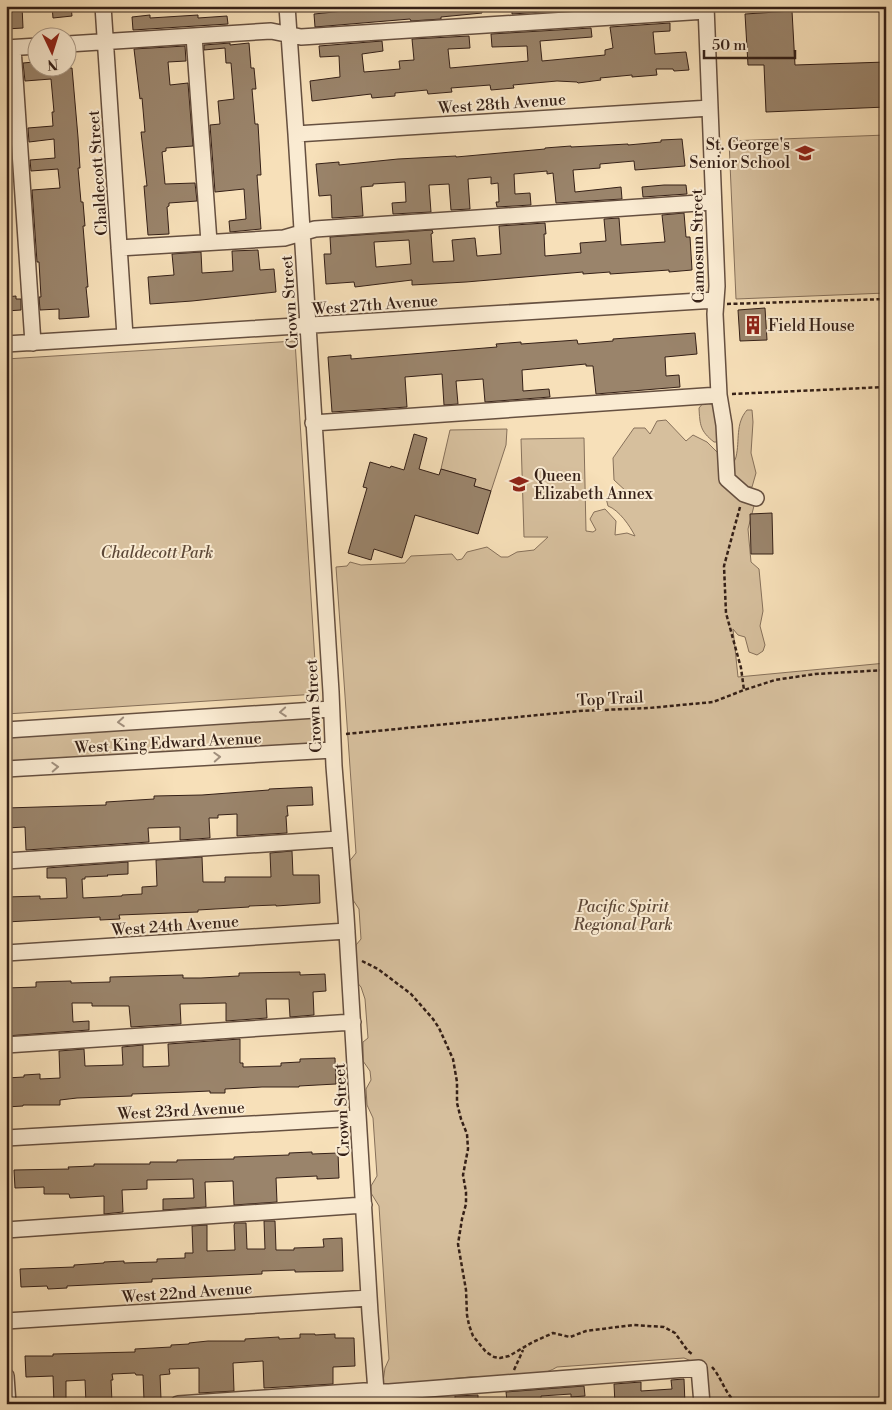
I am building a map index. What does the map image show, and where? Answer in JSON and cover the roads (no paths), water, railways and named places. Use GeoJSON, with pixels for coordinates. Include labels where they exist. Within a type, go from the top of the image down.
{"type":"FeatureCollection","features":[{"type":"Feature","properties":{"kind":"street","name":"Chaldecott Street"},"geometry":{"type":"LineString","coordinates":[[103,6],[125,336]]}},
{"type":"Feature","properties":{"kind":"street","name":"Crown Street"},"geometry":{"type":"LineString","coordinates":[[287,6],[333,750],[347,931],[369,1298],[377,1398]]}},
{"type":"Feature","properties":{"kind":"street"},"geometry":{"type":"LineString","coordinates":[[78,43],[271,31],[301,37],[706,9]]}},
{"type":"Feature","properties":{"kind":"street","name":"Camosun Street"},"geometry":{"type":"LineString","coordinates":[[706,9],[717,286],[716,314],[719,395],[724,425],[728,479],[750,496]]}},
{"type":"Feature","properties":{"kind":"street"},"geometry":{"type":"LineString","coordinates":[[194,36],[209,242]]}},
{"type":"Feature","properties":{"kind":"street"},"geometry":{"type":"LineString","coordinates":[[28,47],[10,48],[33,343]]}},
{"type":"Feature","properties":{"kind":"street","name":"West 28th Avenue"},"geometry":{"type":"LineString","coordinates":[[296,134],[710,108]]}},
{"type":"Feature","properties":{"kind":"street"},"geometry":{"type":"LineString","coordinates":[[119,248],[284,238],[315,229],[713,202]]}},
{"type":"Feature","properties":{"kind":"street","name":"West 27th Avenue"},"geometry":{"type":"LineString","coordinates":[[6,344],[716,300]]}},
{"type":"Feature","properties":{"kind":"street"},"geometry":{"type":"LineString","coordinates":[[313,423],[719,395]]}},
{"type":"Feature","properties":{"kind":"street","name":"West King Edward Avenue"},"geometry":{"type":"LineString","coordinates":[[6,730],[331,709]]}},
{"type":"Feature","properties":{"kind":"street","name":"West King Edward Avenue"},"geometry":{"type":"LineString","coordinates":[[6,770],[333,750]]}},
{"type":"Feature","properties":{"kind":"street"},"geometry":{"type":"LineString","coordinates":[[6,861],[339,839]]}},
{"type":"Feature","properties":{"kind":"street","name":"West 24th Avenue"},"geometry":{"type":"LineString","coordinates":[[6,953],[347,931]]}},
{"type":"Feature","properties":{"kind":"street"},"geometry":{"type":"LineString","coordinates":[[6,1045],[353,1022]]}},
{"type":"Feature","properties":{"kind":"street","name":"West 23rd Avenue"},"geometry":{"type":"LineString","coordinates":[[6,1138],[358,1118]]}},
{"type":"Feature","properties":{"kind":"street"},"geometry":{"type":"LineString","coordinates":[[6,1230],[364,1205]]}},
{"type":"Feature","properties":{"kind":"street","name":"West 22nd Avenue"},"geometry":{"type":"LineString","coordinates":[[6,1321],[369,1298]]}},
{"type":"Feature","properties":{"kind":"street"},"geometry":{"type":"LineString","coordinates":[[178,1404],[377,1398],[508,1383],[699,1368],[702,1404]]}},
{"type":"Feature","properties":{"kind":"street"},"geometry":{"type":"LineString","coordinates":[[6,1376],[8,1404]]}},
{"type":"Feature","properties":{"kind":"place","name":"St. George's Senior School"},"geometry":{"type":"Point","coordinates":[805,153]}},
{"type":"Feature","properties":{"kind":"place","name":"Field House"},"geometry":{"type":"Point","coordinates":[753,325]}},
{"type":"Feature","properties":{"kind":"place","name":"Queen Elizabeth Annex"},"geometry":{"type":"Point","coordinates":[519,484]}},
{"type":"Feature","properties":{"kind":"park label","name":"Chaldecott Park"},"geometry":{"type":"Point","coordinates":[157,552]}},
{"type":"Feature","properties":{"kind":"park label","name":"Pacific Spirit Regional Park"},"geometry":{"type":"Point","coordinates":[623,915]}}]}
